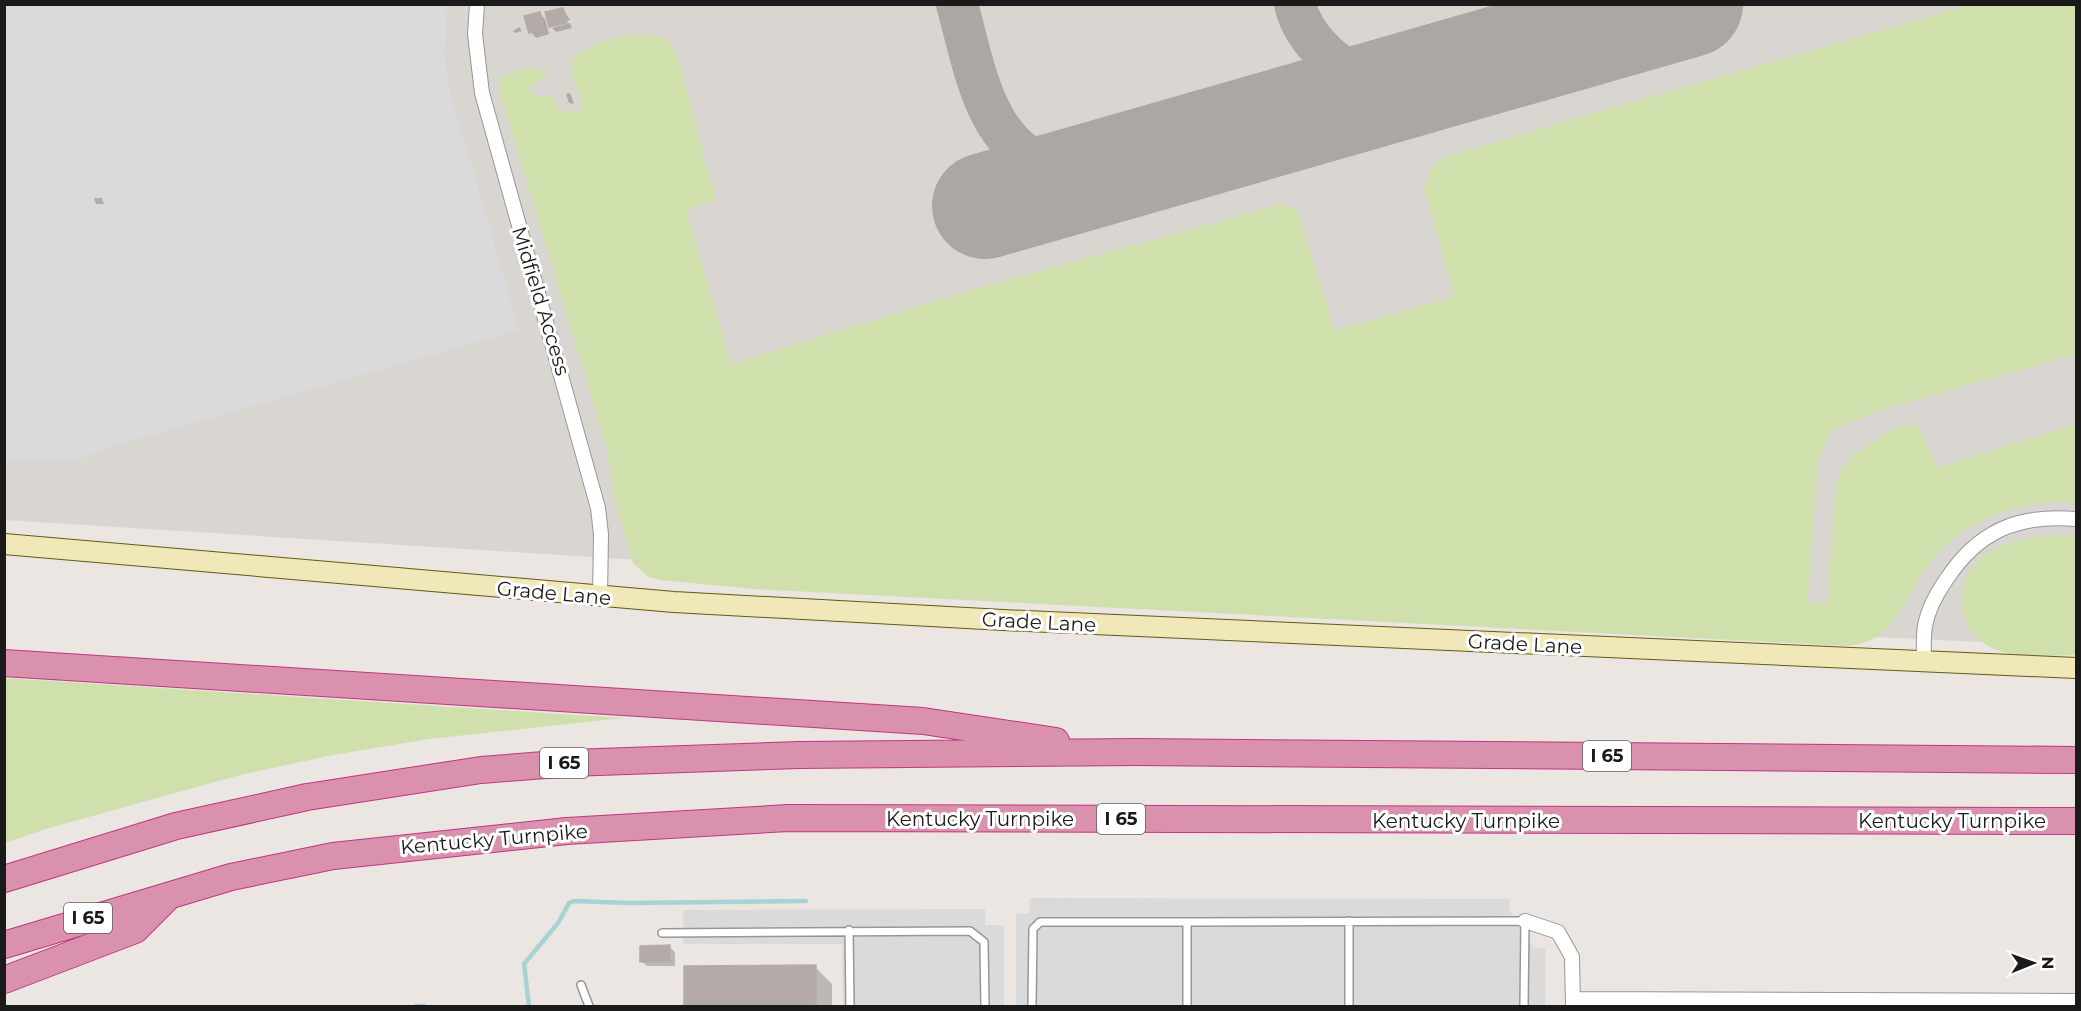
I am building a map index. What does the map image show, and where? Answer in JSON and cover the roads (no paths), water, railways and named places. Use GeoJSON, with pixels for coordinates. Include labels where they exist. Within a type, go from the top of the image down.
{"type":"FeatureCollection","features":[{"type":"Feature","properties":{"kind":"highway"},"geometry":{"type":"LineString","coordinates":[[4,663],[923,722],[1137,752]]}},
{"type":"Feature","properties":{"kind":"highway","name":"I 65"},"geometry":{"type":"LineString","coordinates":[[4,879],[176,826],[308,797],[482,770],[682,758],[1137,752],[2076,760]]}},
{"type":"Feature","properties":{"kind":"highway","name":"Kentucky Turnpike"},"geometry":{"type":"LineString","coordinates":[[4,945],[171,893],[284,866],[383,849],[567,831],[788,818],[2076,821]]}},
{"type":"Feature","properties":{"kind":"highway"},"geometry":{"type":"LineString","coordinates":[[4,980],[135,930],[171,893]]}},
{"type":"Feature","properties":{"kind":"main road","name":"Grade Lane"},"geometry":{"type":"LineString","coordinates":[[4,544],[600,597],[1003,620],[2076,668]]}},
{"type":"Feature","properties":{"kind":"street","name":"Midfield Access"},"geometry":{"type":"LineString","coordinates":[[477,4],[475,34],[482,93],[598,508],[601,534],[600,597]]}},
{"type":"Feature","properties":{"kind":"street"},"geometry":{"type":"LineString","coordinates":[[1924,663],[1925,626],[1935,596],[1969,550],[1989,534],[2013,524],[2038,519],[2076,519]]}},
{"type":"Feature","properties":{"kind":"street"},"geometry":{"type":"LineString","coordinates":[[1525,921],[1558,932],[1572,957],[1573,1003],[2076,1001]]}},
{"type":"Feature","properties":{"kind":"lane"},"geometry":{"type":"LineString","coordinates":[[1349,921],[1349,1006]]}},
{"type":"Feature","properties":{"kind":"lane"},"geometry":{"type":"LineString","coordinates":[[1032,1006],[1033,929],[1040,922],[1525,921],[1524,1006]]}},
{"type":"Feature","properties":{"kind":"lane"},"geometry":{"type":"LineString","coordinates":[[1187,922],[1187,1006]]}},
{"type":"Feature","properties":{"kind":"lane"},"geometry":{"type":"LineString","coordinates":[[662,933],[960,929],[979,936],[984,942],[985,1006]]}},
{"type":"Feature","properties":{"kind":"lane"},"geometry":{"type":"LineString","coordinates":[[849,930],[850,1006]]}},
{"type":"Feature","properties":{"kind":"lane"},"geometry":{"type":"LineString","coordinates":[[582,985],[589,1006]]}},
{"type":"Feature","properties":{"kind":"waterway"},"geometry":{"type":"LineString","coordinates":[[529,1006],[524,964],[558,923],[569,903],[574,901],[627,903],[806,901]]}},
{"type":"Feature","properties":{"kind":"waterway"},"geometry":{"type":"LineString","coordinates":[[416,1006],[424,1006]]}}]}
